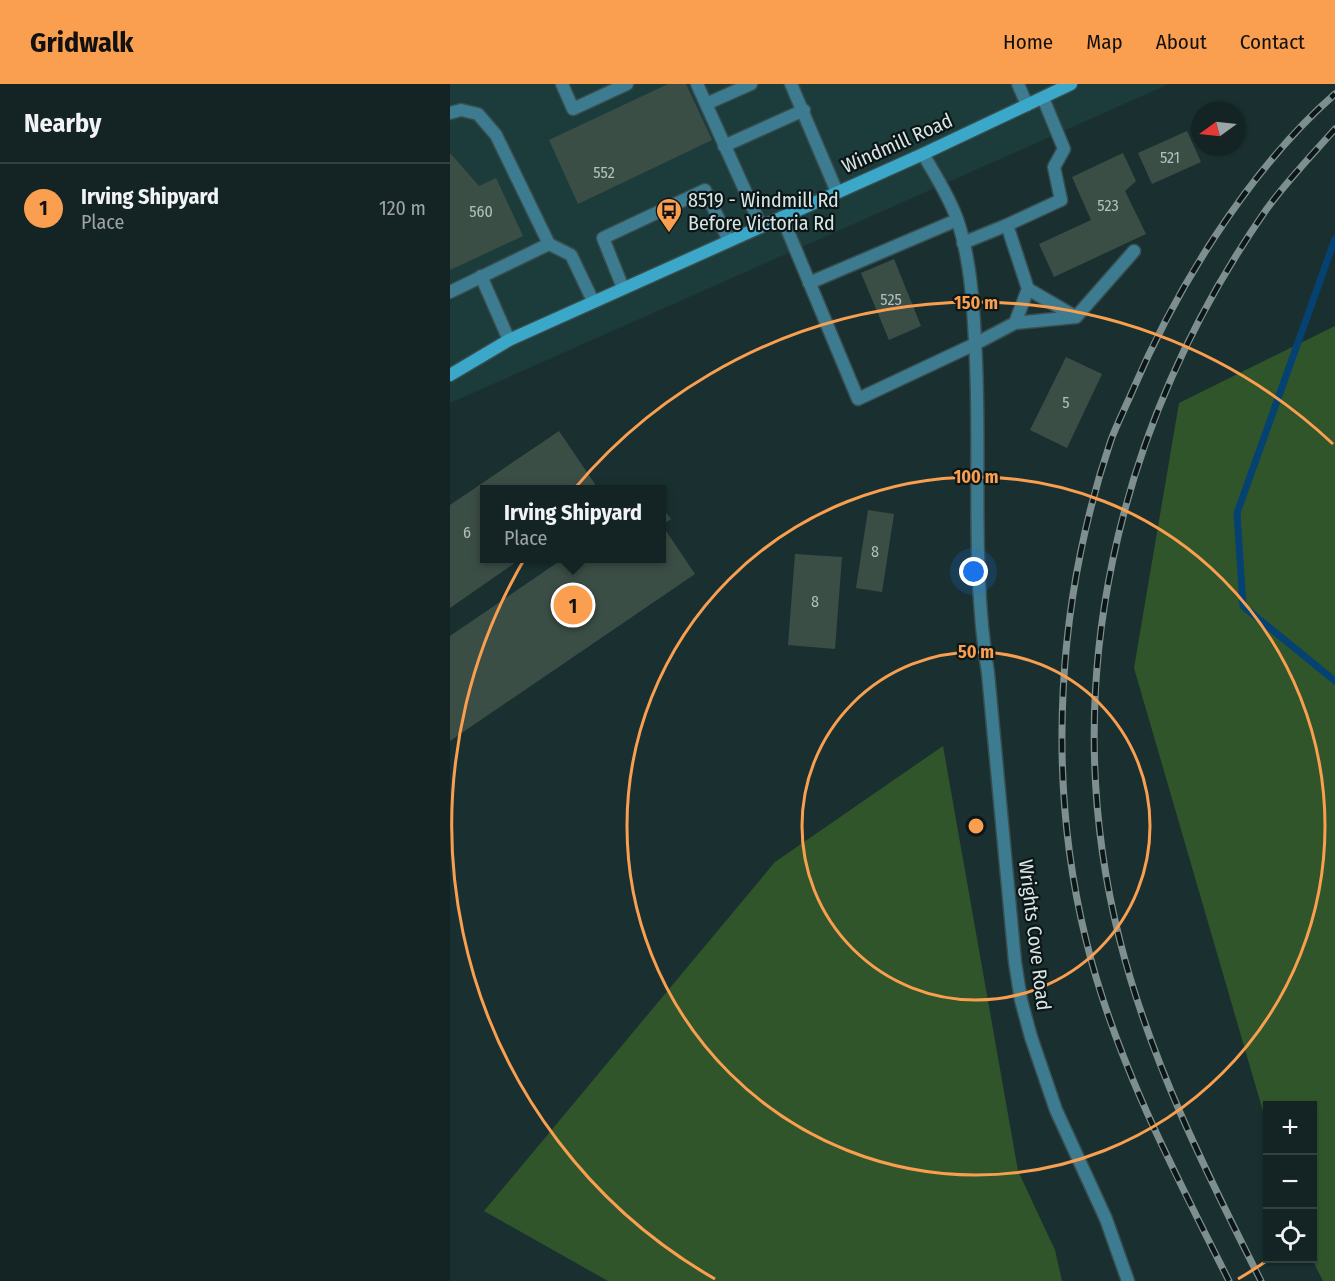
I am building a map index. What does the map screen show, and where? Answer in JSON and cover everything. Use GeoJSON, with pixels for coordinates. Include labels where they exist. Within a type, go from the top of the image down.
{"type":"FeatureCollection","features":[{"type":"Feature","properties":{"kind":"main road","name":"Windmill Road"},"geometry":{"type":"LineString","coordinates":[[450,375],[508,340],[923,154],[1071,84]]}},
{"type":"Feature","properties":{"kind":"main road","name":"Windmill Road"},"geometry":{"type":"LineString","coordinates":[[450,364],[478,359]]}},
{"type":"Feature","properties":{"kind":"street"},"geometry":{"type":"LineString","coordinates":[[562,84],[573,109],[627,84]]}},
{"type":"Feature","properties":{"kind":"street"},"geometry":{"type":"LineString","coordinates":[[698,84],[761,226]]}},
{"type":"Feature","properties":{"kind":"street"},"geometry":{"type":"LineString","coordinates":[[706,104],[751,84]]}},
{"type":"Feature","properties":{"kind":"street"},"geometry":{"type":"LineString","coordinates":[[791,84],[837,192]]}},
{"type":"Feature","properties":{"kind":"street"},"geometry":{"type":"LineString","coordinates":[[1017,84],[1027,105]]}},
{"type":"Feature","properties":{"kind":"street"},"geometry":{"type":"LineString","coordinates":[[963,243],[1061,200],[1054,167],[1064,149],[1043,98]]}},
{"type":"Feature","properties":{"kind":"street"},"geometry":{"type":"LineString","coordinates":[[450,113],[461,110],[478,114],[496,135],[549,244],[571,255],[593,301]]}},
{"type":"Feature","properties":{"kind":"street"},"geometry":{"type":"LineString","coordinates":[[724,146],[804,110]]}},
{"type":"Feature","properties":{"kind":"street","name":"Wrights Cove Road"},"geometry":{"type":"LineString","coordinates":[[923,154],[948,198],[957,220],[970,282],[978,381],[978,522],[982,639],[988,674],[1019,990],[1030,1037],[1056,1110],[1106,1219],[1128,1281]]}},
{"type":"Feature","properties":{"kind":"street"},"geometry":{"type":"LineString","coordinates":[[623,288],[603,238],[705,190],[729,241]]}},
{"type":"Feature","properties":{"kind":"street"},"geometry":{"type":"LineString","coordinates":[[782,217],[858,399],[1015,323],[1076,317],[1134,250]]}},
{"type":"Feature","properties":{"kind":"street"},"geometry":{"type":"LineString","coordinates":[[809,283],[957,220]]}},
{"type":"Feature","properties":{"kind":"street"},"geometry":{"type":"LineString","coordinates":[[1007,225],[1028,289],[1015,323]]}},
{"type":"Feature","properties":{"kind":"street"},"geometry":{"type":"LineString","coordinates":[[450,292],[549,244]]}},
{"type":"Feature","properties":{"kind":"street"},"geometry":{"type":"LineString","coordinates":[[481,276],[508,340]]}},
{"type":"Feature","properties":{"kind":"street"},"geometry":{"type":"LineString","coordinates":[[1028,289],[1076,317]]}},
{"type":"Feature","properties":{"kind":"shaded area"},"geometry":{"type":"Polygon","coordinates":[[[450,84],[1169,84],[450,403],[450,84]]]}},
{"type":"Feature","properties":{"kind":"green space"},"geometry":{"type":"Polygon","coordinates":[[[1335,326],[1335,1281],[1323,1281],[1314,1263],[1317,1263],[1317,1101],[1263,1101],[1263,1111],[1134,668],[1179,403],[1335,326]]]}},
{"type":"Feature","properties":{"kind":"green space"},"geometry":{"type":"Polygon","coordinates":[[[943,746],[1018,1171],[1055,1250],[1062,1281],[608,1281],[484,1211],[775,862],[943,746]]]}},
{"type":"Feature","properties":{"kind":"building"},"geometry":{"type":"Polygon","coordinates":[[[668,84],[686,84],[712,140],[578,204],[549,140],[668,84]]]}},
{"type":"Feature","properties":{"kind":"building"},"geometry":{"type":"Polygon","coordinates":[[[1187,131],[1191,140],[1191,156],[1198,156],[1201,162],[1152,184],[1138,153],[1187,131]]]}},
{"type":"Feature","properties":{"kind":"building"},"geometry":{"type":"Polygon","coordinates":[[[450,153],[479,186],[496,178],[523,236],[450,270],[450,153]]]}},
{"type":"Feature","properties":{"kind":"building"},"geometry":{"type":"Polygon","coordinates":[[[1123,153],[1136,181],[1125,191],[1146,234],[1054,277],[1039,244],[1091,220],[1072,177],[1123,153]]]}},
{"type":"Feature","properties":{"kind":"building"},"geometry":{"type":"Polygon","coordinates":[[[894,259],[921,326],[889,340],[861,273],[894,259]]]}},
{"type":"Feature","properties":{"kind":"building"},"geometry":{"type":"Polygon","coordinates":[[[1066,357],[1102,374],[1067,448],[1030,430],[1066,357]]]}},
{"type":"Feature","properties":{"kind":"building"},"geometry":{"type":"Polygon","coordinates":[[[559,431],[596,485],[480,485],[480,563],[515,563],[450,608],[450,505],[559,431]]]}},
{"type":"Feature","properties":{"kind":"building"},"geometry":{"type":"Polygon","coordinates":[[[868,510],[894,514],[882,592],[856,588],[868,510]]]}},
{"type":"Feature","properties":{"kind":"building"},"geometry":{"type":"Polygon","coordinates":[[[666,513],[671,519],[666,522],[666,513]]]}},
{"type":"Feature","properties":{"kind":"building"},"geometry":{"type":"Polygon","coordinates":[[[666,531],[695,574],[450,741],[450,636],[557,563],[666,563],[666,531]]]}},
{"type":"Feature","properties":{"kind":"building"},"geometry":{"type":"Polygon","coordinates":[[[795,554],[842,557],[835,649],[788,645],[795,554]]]}},
{"type":"Feature","properties":{"kind":"waterway"},"geometry":{"type":"LineString","coordinates":[[1335,239],[1237,513],[1243,606],[1335,681]]}},
{"type":"Feature","properties":{"kind":"railway"},"geometry":{"type":"LineString","coordinates":[[1229,1281],[1167,1156],[1129,1072],[1098,985],[1073,878],[1065,815],[1062,752],[1063,688],[1069,625],[1079,562],[1093,500],[1111,440],[1141,372],[1180,294],[1227,219],[1285,144],[1335,94]]}},
{"type":"Feature","properties":{"kind":"railway"},"geometry":{"type":"LineString","coordinates":[[1261,1281],[1200,1157],[1163,1072],[1132,985],[1120,941],[1102,845],[1094,749],[1098,654],[1113,560],[1137,468],[1171,379],[1214,293],[1266,210],[1335,129]]}},
{"type":"Feature","properties":{"kind":"place","name":"8519 - Windmill Rd Before Victoria Rd"},"geometry":{"type":"Point","coordinates":[669,234]}},
{"type":"Feature","properties":{"kind":"place","name":"Irving Shipyard"},"geometry":{"type":"Point","coordinates":[573,605]}}]}
